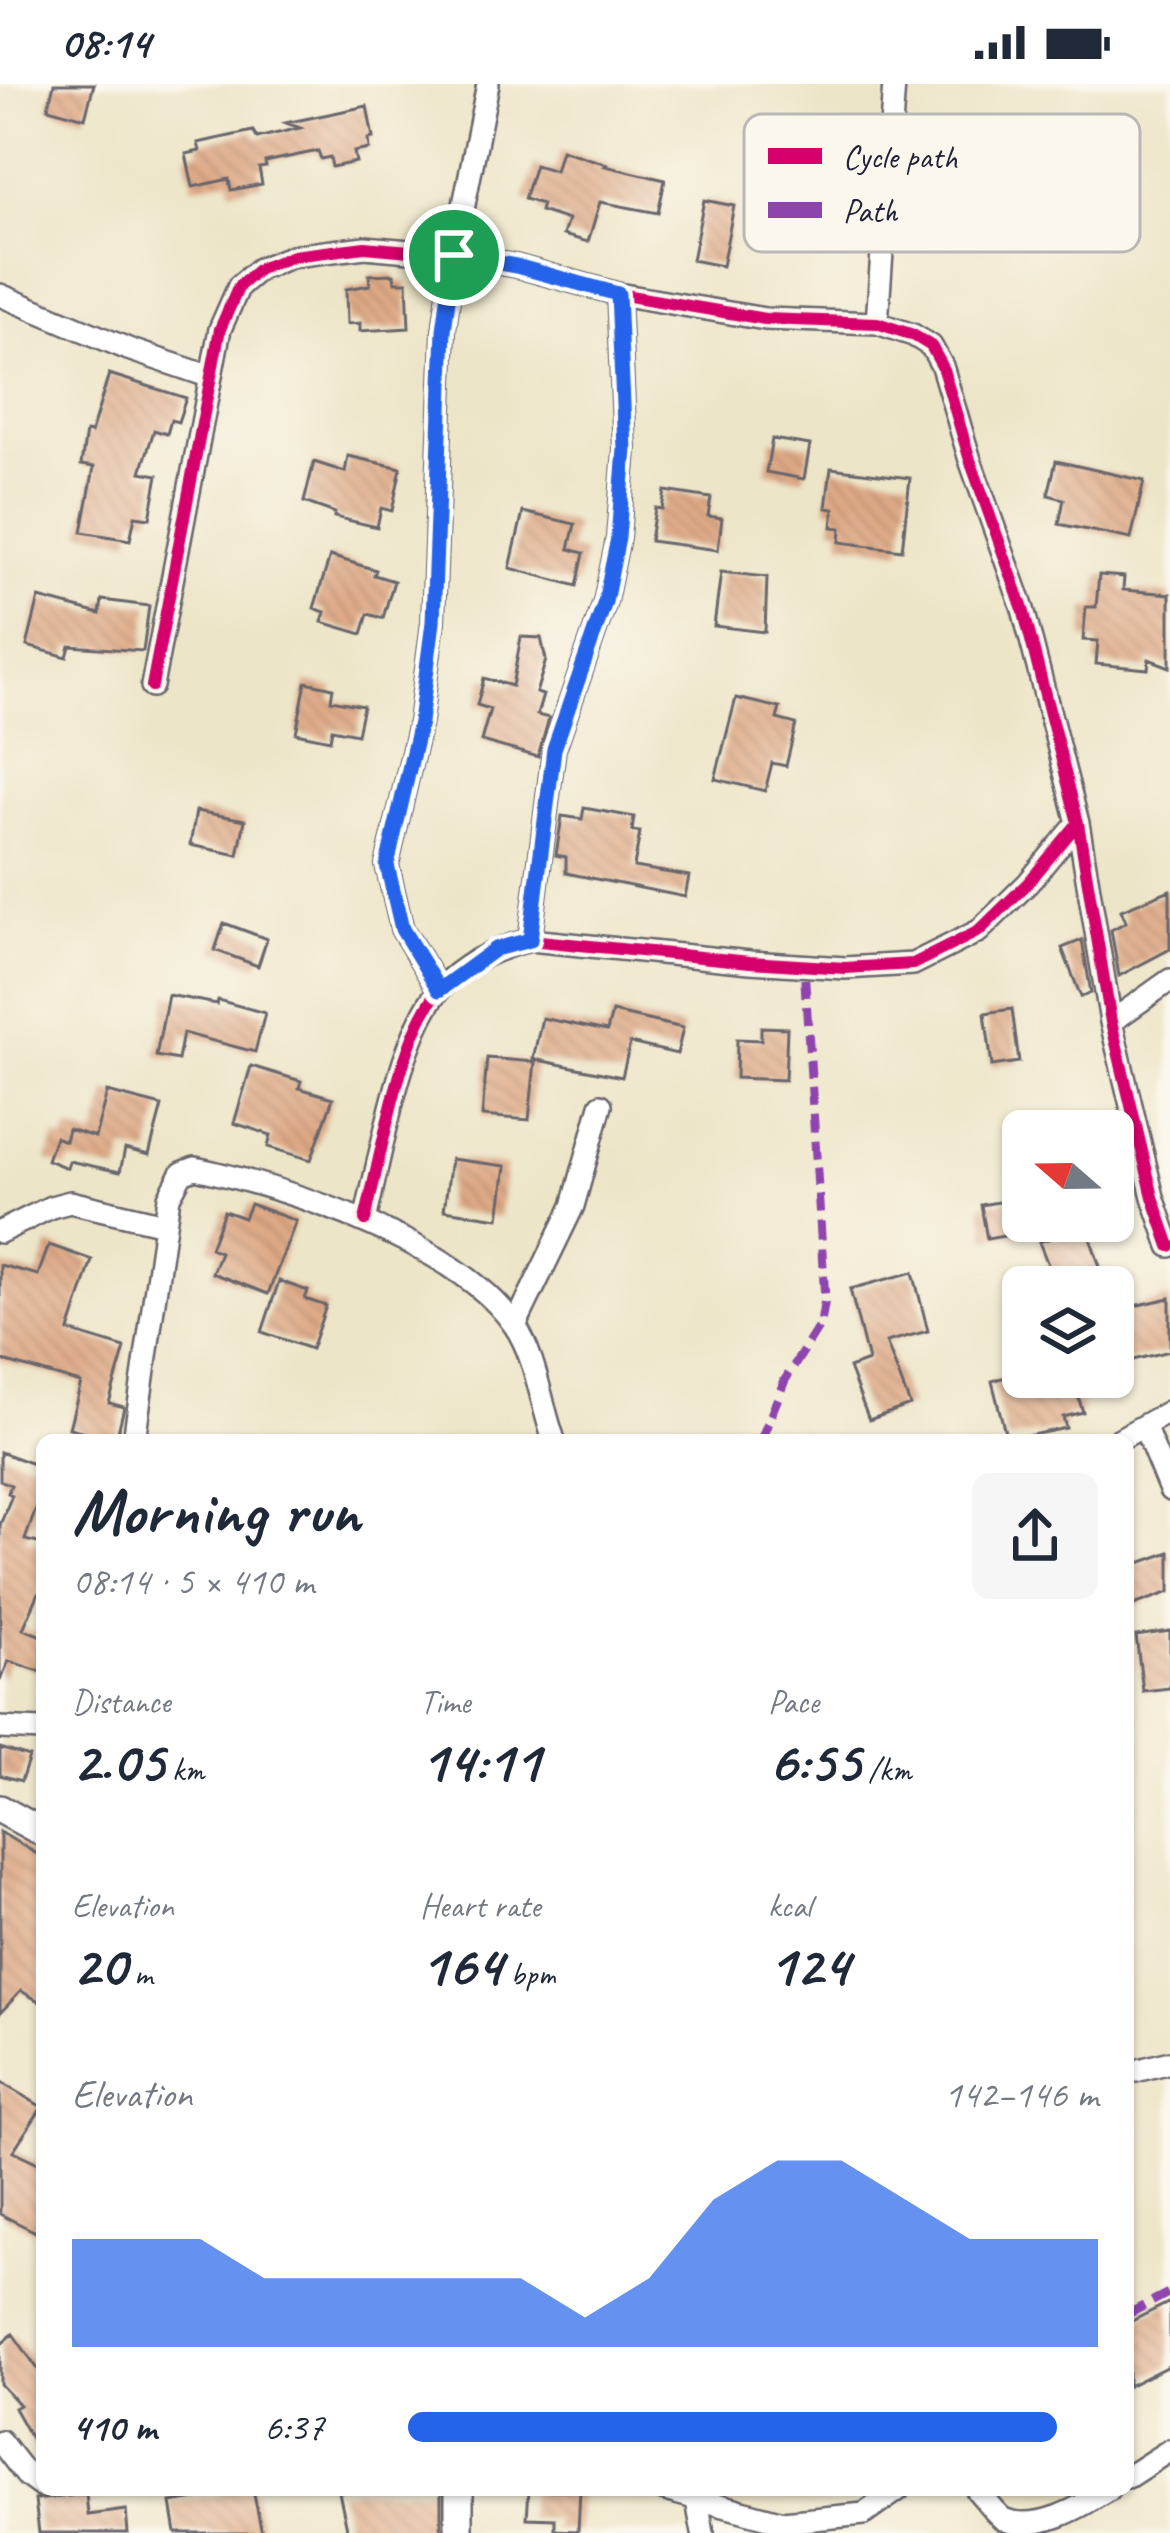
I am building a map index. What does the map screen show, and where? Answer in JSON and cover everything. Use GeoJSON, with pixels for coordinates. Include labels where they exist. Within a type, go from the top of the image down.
{"type":"FeatureCollection","features":[{"type":"Feature","properties":{"kind":"street"},"geometry":{"type":"LineString","coordinates":[[439,990],[402,929],[387,865],[420,722],[433,622],[444,330],[488,84]]}},
{"type":"Feature","properties":{"kind":"street"},"geometry":{"type":"LineString","coordinates":[[892,114],[894,84]]}},
{"type":"Feature","properties":{"kind":"street"},"geometry":{"type":"LineString","coordinates":[[152,686],[229,305],[239,286],[259,269],[293,256],[365,247],[454,255],[516,266],[618,294],[765,319],[878,323],[913,334],[932,346],[942,366],[1023,609],[1078,823],[1111,1022],[1153,1197],[1170,1246]]}},
{"type":"Feature","properties":{"kind":"street"},"geometry":{"type":"LineString","coordinates":[[878,323],[883,252]]}},
{"type":"Feature","properties":{"kind":"street"},"geometry":{"type":"LineString","coordinates":[[530,940],[554,749],[605,602],[618,538],[625,449],[618,294]]}},
{"type":"Feature","properties":{"kind":"street"},"geometry":{"type":"LineString","coordinates":[[0,295],[128,349],[211,377]]}},
{"type":"Feature","properties":{"kind":"street"},"geometry":{"type":"LineString","coordinates":[[365,1220],[405,1063],[439,990],[495,949],[530,940],[786,965],[913,964],[980,931],[1078,823]]}},
{"type":"Feature","properties":{"kind":"street"},"geometry":{"type":"LineString","coordinates":[[1111,1022],[1170,980]]}},
{"type":"Feature","properties":{"kind":"street"},"geometry":{"type":"LineString","coordinates":[[515,1326],[573,1206],[601,1105]]}},
{"type":"Feature","properties":{"kind":"street"},"geometry":{"type":"LineString","coordinates":[[135,1434],[164,1224],[174,1184],[182,1173],[195,1168],[365,1220],[468,1279],[515,1326],[552,1434]]}},
{"type":"Feature","properties":{"kind":"street"},"geometry":{"type":"LineString","coordinates":[[0,1232],[70,1202],[164,1224]]}},
{"type":"Feature","properties":{"kind":"street"},"geometry":{"type":"LineString","coordinates":[[1129,1434],[1170,1411]]}},
{"type":"Feature","properties":{"kind":"street"},"geometry":{"type":"LineString","coordinates":[[1144,1426],[1170,1490]]}},
{"type":"Feature","properties":{"kind":"street"},"geometry":{"type":"LineString","coordinates":[[0,1728],[36,1730]]}},
{"type":"Feature","properties":{"kind":"street"},"geometry":{"type":"LineString","coordinates":[[0,1809],[36,1829]]}},
{"type":"Feature","properties":{"kind":"street"},"geometry":{"type":"LineString","coordinates":[[1134,2071],[1170,2062]]}},
{"type":"Feature","properties":{"kind":"street"},"geometry":{"type":"LineString","coordinates":[[0,2441],[36,2482]]}},
{"type":"Feature","properties":{"kind":"street"},"geometry":{"type":"LineString","coordinates":[[1134,2473],[1170,2450]]}},
{"type":"Feature","properties":{"kind":"street"},"geometry":{"type":"LineString","coordinates":[[458,2496],[459,2533]]}},
{"type":"Feature","properties":{"kind":"street"},"geometry":{"type":"LineString","coordinates":[[695,2496],[703,2533]]}},
{"type":"Feature","properties":{"kind":"street"},"geometry":{"type":"LineString","coordinates":[[701,2496],[783,2522],[864,2514],[890,2496]]}},
{"type":"Feature","properties":{"kind":"street"},"geometry":{"type":"LineString","coordinates":[[982,2496],[1006,2522],[1035,2530],[1099,2496]]}},
{"type":"Feature","properties":{"kind":"building"},"geometry":{"type":"Polygon","coordinates":[[[54,84],[94,84],[85,118],[48,108],[54,84]]]}},
{"type":"Feature","properties":{"kind":"building"},"geometry":{"type":"Polygon","coordinates":[[[367,106],[373,138],[368,139],[369,149],[354,152],[356,162],[332,167],[330,157],[321,159],[318,151],[265,162],[266,167],[259,168],[262,184],[231,190],[229,179],[193,187],[186,154],[200,151],[198,143],[253,131],[257,138],[300,128],[286,123],[367,106]]]}},
{"type":"Feature","properties":{"kind":"building"},"geometry":{"type":"Polygon","coordinates":[[[561,150],[665,180],[658,213],[600,202],[588,242],[563,235],[568,220],[540,211],[542,204],[524,199],[535,165],[555,171],[561,150]]]}},
{"type":"Feature","properties":{"kind":"building"},"geometry":{"type":"Polygon","coordinates":[[[704,200],[734,206],[722,266],[692,260],[704,200]]]}},
{"type":"Feature","properties":{"kind":"building"},"geometry":{"type":"Polygon","coordinates":[[[394,274],[395,282],[407,282],[409,328],[360,331],[360,323],[347,324],[346,289],[370,285],[369,275],[394,274]]]}},
{"type":"Feature","properties":{"kind":"building"},"geometry":{"type":"Polygon","coordinates":[[[109,374],[186,398],[178,422],[171,420],[167,434],[154,430],[141,472],[158,475],[150,518],[135,516],[130,540],[82,532],[94,467],[81,465],[86,432],[91,433],[109,374]]]}},
{"type":"Feature","properties":{"kind":"building"},"geometry":{"type":"Polygon","coordinates":[[[772,439],[810,445],[804,479],[766,472],[772,439]]]}},
{"type":"Feature","properties":{"kind":"building"},"geometry":{"type":"Polygon","coordinates":[[[348,456],[401,468],[392,511],[381,508],[377,527],[334,517],[335,513],[304,502],[314,462],[345,472],[348,456]]]}},
{"type":"Feature","properties":{"kind":"building"},"geometry":{"type":"Polygon","coordinates":[[[1056,461],[1144,481],[1131,539],[1059,524],[1064,499],[1048,495],[1056,461]]]}},
{"type":"Feature","properties":{"kind":"building"},"geometry":{"type":"Polygon","coordinates":[[[831,468],[910,478],[902,550],[840,542],[841,528],[832,527],[834,509],[826,508],[831,468]]]}},
{"type":"Feature","properties":{"kind":"building"},"geometry":{"type":"Polygon","coordinates":[[[665,491],[711,498],[708,516],[722,518],[718,550],[650,541],[655,508],[662,509],[665,491]]]}},
{"type":"Feature","properties":{"kind":"building"},"geometry":{"type":"Polygon","coordinates":[[[523,512],[575,524],[569,549],[584,553],[577,586],[510,568],[523,512]]]}},
{"type":"Feature","properties":{"kind":"building"},"geometry":{"type":"Polygon","coordinates":[[[330,556],[376,570],[374,575],[394,581],[383,618],[368,614],[362,634],[322,622],[325,612],[314,608],[330,556]]]}},
{"type":"Feature","properties":{"kind":"building"},"geometry":{"type":"Polygon","coordinates":[[[721,572],[767,577],[765,632],[714,626],[721,572]]]}},
{"type":"Feature","properties":{"kind":"building"},"geometry":{"type":"Polygon","coordinates":[[[1099,575],[1124,577],[1123,590],[1170,594],[1170,667],[1149,659],[1148,669],[1096,664],[1098,641],[1083,640],[1086,607],[1096,607],[1099,575]]]}},
{"type":"Feature","properties":{"kind":"building"},"geometry":{"type":"Polygon","coordinates":[[[39,598],[100,614],[102,600],[149,606],[143,651],[70,646],[67,657],[27,646],[39,598]]]}},
{"type":"Feature","properties":{"kind":"building"},"geometry":{"type":"Polygon","coordinates":[[[521,637],[541,638],[546,660],[536,693],[543,695],[537,715],[549,718],[538,757],[481,741],[490,709],[477,705],[484,678],[512,686],[521,637]]]}},
{"type":"Feature","properties":{"kind":"building"},"geometry":{"type":"Polygon","coordinates":[[[306,682],[333,688],[331,700],[363,706],[357,734],[332,729],[330,740],[296,733],[306,682]]]}},
{"type":"Feature","properties":{"kind":"building"},"geometry":{"type":"Polygon","coordinates":[[[736,698],[780,708],[777,719],[796,724],[786,766],[772,763],[765,791],[715,779],[736,698]]]}},
{"type":"Feature","properties":{"kind":"building"},"geometry":{"type":"Polygon","coordinates":[[[584,808],[634,817],[632,831],[640,832],[634,867],[689,876],[685,897],[566,873],[566,857],[556,855],[562,816],[582,819],[584,808]]]}},
{"type":"Feature","properties":{"kind":"building"},"geometry":{"type":"Polygon","coordinates":[[[196,811],[245,820],[238,855],[190,845],[196,811]]]}},
{"type":"Feature","properties":{"kind":"building"},"geometry":{"type":"Polygon","coordinates":[[[1170,890],[1170,949],[1119,976],[1111,930],[1126,922],[1121,910],[1170,890]]]}},
{"type":"Feature","properties":{"kind":"building"},"geometry":{"type":"Polygon","coordinates":[[[224,923],[267,939],[258,966],[215,950],[224,923]]]}},
{"type":"Feature","properties":{"kind":"building"},"geometry":{"type":"Polygon","coordinates":[[[1082,940],[1091,993],[1081,997],[1062,948],[1082,940]]]}},
{"type":"Feature","properties":{"kind":"building"},"geometry":{"type":"Polygon","coordinates":[[[168,995],[217,1004],[218,1000],[265,1013],[255,1052],[183,1033],[178,1060],[156,1056],[168,995]]]}},
{"type":"Feature","properties":{"kind":"building"},"geometry":{"type":"Polygon","coordinates":[[[1012,1009],[1019,1062],[992,1066],[985,1013],[1012,1009]]]}},
{"type":"Feature","properties":{"kind":"building"},"geometry":{"type":"Polygon","coordinates":[[[612,1012],[683,1028],[677,1054],[630,1043],[622,1077],[533,1059],[542,1018],[607,1031],[612,1012]]]}},
{"type":"Feature","properties":{"kind":"building"},"geometry":{"type":"Polygon","coordinates":[[[761,1027],[787,1028],[785,1080],[736,1078],[737,1039],[761,1040],[761,1027]]]}},
{"type":"Feature","properties":{"kind":"building"},"geometry":{"type":"Polygon","coordinates":[[[487,1058],[535,1062],[529,1120],[482,1116],[487,1058]]]}},
{"type":"Feature","properties":{"kind":"building"},"geometry":{"type":"Polygon","coordinates":[[[251,1066],[301,1081],[299,1088],[333,1098],[311,1160],[268,1147],[271,1135],[234,1123],[251,1066]]]}},
{"type":"Feature","properties":{"kind":"building"},"geometry":{"type":"Polygon","coordinates":[[[107,1092],[162,1106],[149,1155],[125,1149],[120,1172],[69,1161],[67,1168],[47,1160],[55,1137],[65,1141],[68,1129],[95,1137],[107,1092]]]}},
{"type":"Feature","properties":{"kind":"building"},"geometry":{"type":"Polygon","coordinates":[[[451,1159],[506,1166],[499,1218],[444,1210],[451,1159]]]}},
{"type":"Feature","properties":{"kind":"building"},"geometry":{"type":"Polygon","coordinates":[[[1002,1201],[1002,1236],[987,1239],[981,1205],[1002,1201]]]}},
{"type":"Feature","properties":{"kind":"building"},"geometry":{"type":"Polygon","coordinates":[[[250,1204],[296,1221],[268,1294],[212,1273],[220,1252],[210,1248],[224,1211],[244,1218],[250,1204]]]}},
{"type":"Feature","properties":{"kind":"building"},"geometry":{"type":"Polygon","coordinates":[[[1039,1242],[1092,1242],[1100,1266],[1049,1266],[1039,1242]]]}},
{"type":"Feature","properties":{"kind":"building"},"geometry":{"type":"Polygon","coordinates":[[[49,1245],[92,1260],[69,1331],[125,1348],[109,1403],[124,1407],[117,1434],[69,1428],[81,1383],[0,1360],[0,1265],[38,1275],[49,1245]]]}},
{"type":"Feature","properties":{"kind":"building"},"geometry":{"type":"Polygon","coordinates":[[[913,1272],[928,1331],[886,1342],[910,1405],[869,1420],[849,1368],[868,1361],[850,1289],[913,1272]]]}},
{"type":"Feature","properties":{"kind":"building"},"geometry":{"type":"Polygon","coordinates":[[[279,1281],[308,1291],[305,1299],[326,1306],[311,1349],[262,1332],[279,1281]]]}},
{"type":"Feature","properties":{"kind":"building"},"geometry":{"type":"Polygon","coordinates":[[[1170,1298],[1170,1351],[1134,1360],[1134,1306],[1170,1298]]]}},
{"type":"Feature","properties":{"kind":"building"},"geometry":{"type":"Polygon","coordinates":[[[1002,1378],[1002,1398],[1079,1398],[1083,1412],[1063,1417],[1066,1428],[1005,1434],[992,1381],[1002,1378]]]}},
{"type":"Feature","properties":{"kind":"building"},"geometry":{"type":"Polygon","coordinates":[[[0,1452],[36,1465],[36,1508],[25,1540],[36,1543],[36,1600],[23,1629],[36,1634],[36,1670],[9,1661],[0,1681],[0,1525],[12,1495],[8,1493],[11,1485],[0,1480],[0,1452]]]}},
{"type":"Feature","properties":{"kind":"building"},"geometry":{"type":"Polygon","coordinates":[[[1170,1552],[1170,1592],[1134,1605],[1134,1565],[1170,1552]]]}},
{"type":"Feature","properties":{"kind":"building"},"geometry":{"type":"Polygon","coordinates":[[[1170,1631],[1170,1688],[1143,1691],[1136,1636],[1170,1631]]]}},
{"type":"Feature","properties":{"kind":"building"},"geometry":{"type":"Polygon","coordinates":[[[0,1748],[29,1757],[21,1781],[0,1775],[0,1748]]]}},
{"type":"Feature","properties":{"kind":"building"},"geometry":{"type":"Polygon","coordinates":[[[0,1832],[36,1853],[36,2000],[21,1991],[0,2013],[0,1832]]]}},
{"type":"Feature","properties":{"kind":"building"},"geometry":{"type":"Polygon","coordinates":[[[0,2082],[36,2103],[36,2116],[13,2151],[36,2162],[36,2232],[0,2214],[0,2082]]]}},
{"type":"Feature","properties":{"kind":"building"},"geometry":{"type":"Polygon","coordinates":[[[1170,2302],[1170,2365],[1134,2383],[1134,2320],[1170,2302]]]}},
{"type":"Feature","properties":{"kind":"building"},"geometry":{"type":"Polygon","coordinates":[[[13,2334],[36,2367],[36,2447],[14,2408],[19,2405],[0,2384],[0,2345],[13,2334]]]}},
{"type":"Feature","properties":{"kind":"building"},"geometry":{"type":"Polygon","coordinates":[[[86,2496],[88,2515],[126,2510],[128,2533],[39,2533],[35,2500],[86,2496]]]}},
{"type":"Feature","properties":{"kind":"building"},"geometry":{"type":"Polygon","coordinates":[[[254,2496],[262,2533],[176,2533],[171,2503],[254,2496]]]}},
{"type":"Feature","properties":{"kind":"building"},"geometry":{"type":"Polygon","coordinates":[[[340,2496],[441,2496],[441,2531],[348,2533],[340,2496]]]}},
{"type":"Feature","properties":{"kind":"building"},"geometry":{"type":"Polygon","coordinates":[[[529,2496],[580,2496],[578,2531],[555,2530],[555,2519],[527,2518],[529,2496]]]}},
{"type":"Feature","properties":{"kind":"marked path"},"geometry":{"type":"LineString","coordinates":[[763,1434],[785,1380],[821,1323],[825,1299],[804,966]]}},
{"type":"Feature","properties":{"kind":"marked path"},"geometry":{"type":"LineString","coordinates":[[1134,2311],[1170,2292]]}},
{"type":"Feature","properties":{"kind":"cycle path"},"geometry":{"type":"LineString","coordinates":[[152,686],[220,329],[239,286],[259,269],[293,256],[365,247],[454,255],[516,266],[618,294],[765,319],[877,323],[913,335],[931,346],[942,366],[1023,609],[1078,823],[1111,1022],[1153,1197],[1170,1246]]}},
{"type":"Feature","properties":{"kind":"cycle path"},"geometry":{"type":"LineString","coordinates":[[365,1220],[393,1099],[426,1009],[440,989],[482,957],[530,940],[845,968],[913,964],[979,931],[1028,883],[1078,823]]}},
{"type":"Feature","properties":{"kind":"route"},"geometry":{"type":"LineString","coordinates":[[454,255],[516,266],[618,294],[625,449],[618,538],[605,602],[554,749],[530,940],[495,949],[439,990],[402,929],[387,865],[420,722],[433,622],[444,330],[454,255]]}}]}
